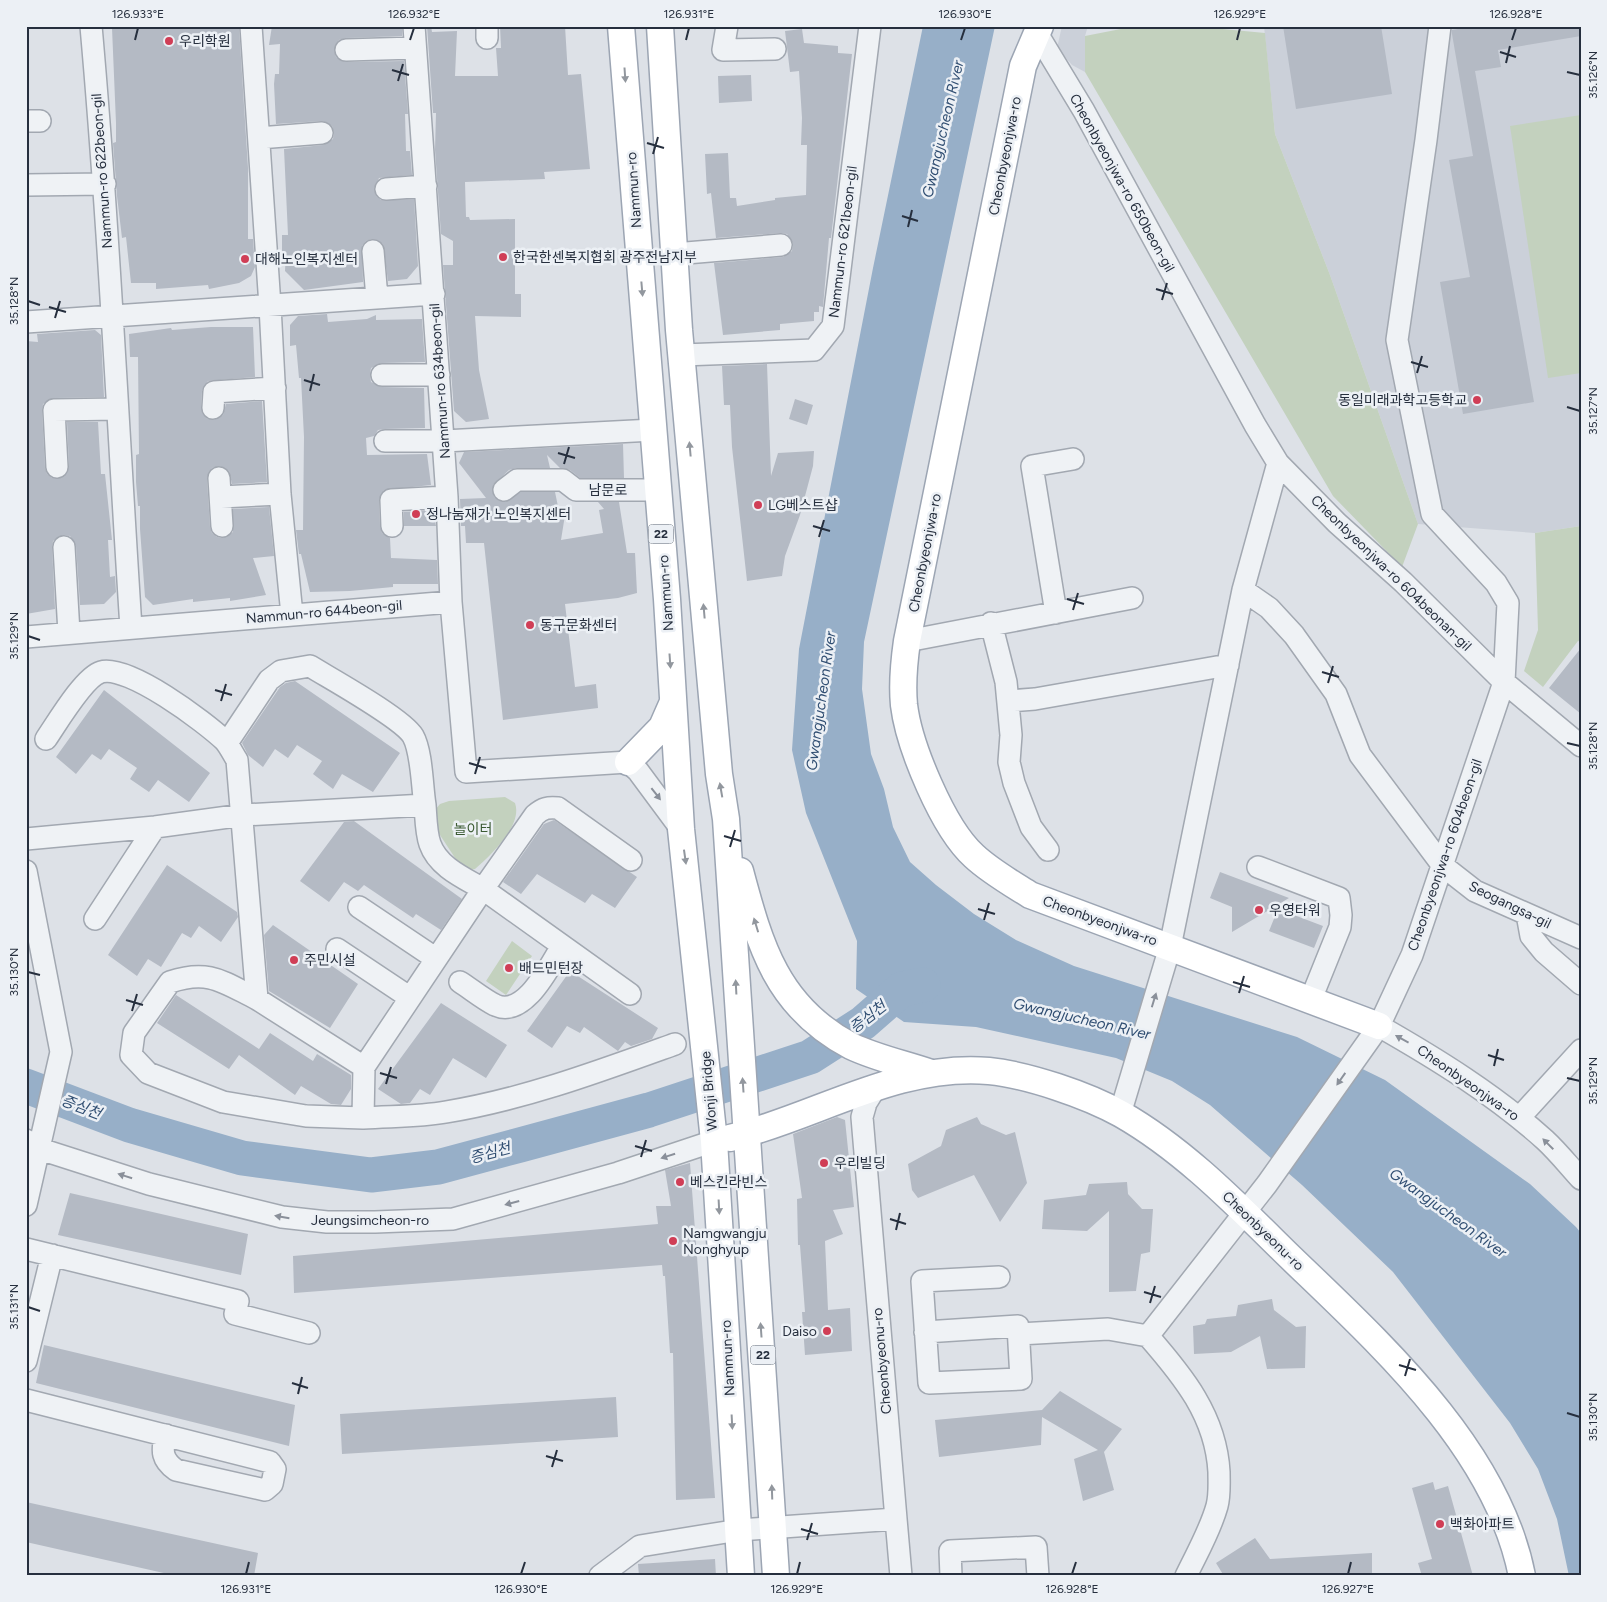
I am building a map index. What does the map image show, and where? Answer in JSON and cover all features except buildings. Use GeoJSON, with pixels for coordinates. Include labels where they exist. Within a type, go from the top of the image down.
{"type":"FeatureCollection","features":[{"type":"Feature","properties":{"kind":"main road","name":"Nammun-ro"},"geometry":{"type":"LineString","coordinates":[[621,26],[658,490],[681,829],[704,1040]]}},
{"type":"Feature","properties":{"kind":"main road","name":"22"},"geometry":{"type":"LineString","coordinates":[[660,26],[682,355],[718,774],[726,820],[776,1576]]}},
{"type":"Feature","properties":{"kind":"main road","name":"Cheonbyeonjwa-ro"},"geometry":{"type":"LineString","coordinates":[[1039,31],[1024,66],[907,641],[903,691],[905,708],[913,739],[930,788],[943,814],[967,849],[988,868],[1030,895],[1310,999],[1374,1032]]}},
{"type":"Feature","properties":{"kind":"main road"},"geometry":{"type":"LineString","coordinates":[[628,762],[662,726],[673,702]]}},
{"type":"Feature","properties":{"kind":"main road"},"geometry":{"type":"LineString","coordinates":[[726,820],[747,896],[769,963],[795,1001],[835,1036],[868,1053],[931,1073]]}},
{"type":"Feature","properties":{"kind":"main road","name":"Wonji Bridge"},"geometry":{"type":"LineString","coordinates":[[704,1040],[714,1141]]}},
{"type":"Feature","properties":{"kind":"main road","name":"Cheonbyeonu-ro"},"geometry":{"type":"LineString","coordinates":[[714,1141],[747,1134],[876,1087],[931,1073],[957,1070],[991,1072],[1031,1080],[1070,1093],[1120,1114],[1171,1148],[1244,1212],[1379,1343],[1449,1423],[1500,1509],[1512,1539],[1522,1576]]}},
{"type":"Feature","properties":{"kind":"main road","name":"Nammun-ro"},"geometry":{"type":"LineString","coordinates":[[714,1141],[741,1576]]}},
{"type":"Feature","properties":{"kind":"street","name":"Nammun-ro 622beon-gil"},"geometry":{"type":"LineString","coordinates":[[91,26],[105,184],[110,316]]}},
{"type":"Feature","properties":{"kind":"street"},"geometry":{"type":"LineString","coordinates":[[251,26],[270,306],[280,494],[292,615]]}},
{"type":"Feature","properties":{"kind":"street"},"geometry":{"type":"LineString","coordinates":[[414,26],[434,294]]}},
{"type":"Feature","properties":{"kind":"street"},"geometry":{"type":"LineString","coordinates":[[727,26],[723,50],[775,49]]}},
{"type":"Feature","properties":{"kind":"street","name":"Nammun-ro 621beon-gil"},"geometry":{"type":"LineString","coordinates":[[682,355],[814,350],[833,326],[870,26]]}},
{"type":"Feature","properties":{"kind":"street","name":"Cheonbyeonjwa-ro 604beon-gil"},"geometry":{"type":"LineString","coordinates":[[1148,1336],[1267,1184],[1374,1032],[1412,954],[1504,682],[1508,603],[1496,583],[1432,514],[1397,340],[1426,140],[1440,26]]}},
{"type":"Feature","properties":{"kind":"street","name":"Cheonbyeonjwa-ro 650beon-gil"},"geometry":{"type":"LineString","coordinates":[[1039,31],[1255,425],[1278,462]]}},
{"type":"Feature","properties":{"kind":"street"},"geometry":{"type":"LineString","coordinates":[[346,50],[415,48]]}},
{"type":"Feature","properties":{"kind":"street"},"geometry":{"type":"LineString","coordinates":[[259,138],[322,133]]}},
{"type":"Feature","properties":{"kind":"street"},"geometry":{"type":"LineString","coordinates":[[26,185],[105,184]]}},
{"type":"Feature","properties":{"kind":"street"},"geometry":{"type":"LineString","coordinates":[[386,189],[426,186]]}},
{"type":"Feature","properties":{"kind":"street"},"geometry":{"type":"LineString","coordinates":[[674,254],[781,245]]}},
{"type":"Feature","properties":{"kind":"street"},"geometry":{"type":"LineString","coordinates":[[373,251],[377,298]]}},
{"type":"Feature","properties":{"kind":"street","name":"Nammun-ro 634beon-gil"},"geometry":{"type":"LineString","coordinates":[[26,322],[434,294],[448,497],[451,602]]}},
{"type":"Feature","properties":{"kind":"street"},"geometry":{"type":"LineString","coordinates":[[110,316],[131,628]]}},
{"type":"Feature","properties":{"kind":"street"},"geometry":{"type":"LineString","coordinates":[[382,375],[439,375]]}},
{"type":"Feature","properties":{"kind":"street"},"geometry":{"type":"LineString","coordinates":[[213,408],[214,392],[275,388]]}},
{"type":"Feature","properties":{"kind":"street"},"geometry":{"type":"LineString","coordinates":[[57,467],[54,410],[116,409]]}},
{"type":"Feature","properties":{"kind":"street"},"geometry":{"type":"LineString","coordinates":[[385,440],[444,441],[653,430]]}},
{"type":"Feature","properties":{"kind":"street"},"geometry":{"type":"LineString","coordinates":[[1056,613],[1032,466],[1073,459]]}},
{"type":"Feature","properties":{"kind":"street","name":"Cheonbyeonjwa-ro 604beonan-gil"},"geometry":{"type":"LineString","coordinates":[[1278,462],[1347,532],[1403,582],[1504,682],[1581,746]]}},
{"type":"Feature","properties":{"kind":"street","name":"Cheonbyeonjwa-ro"},"geometry":{"type":"LineString","coordinates":[[1170,947],[1243,590],[1278,462]]}},
{"type":"Feature","properties":{"kind":"street","name":"남문로"},"geometry":{"type":"LineString","coordinates":[[504,490],[518,480],[563,480],[576,490],[658,490]]}},
{"type":"Feature","properties":{"kind":"street"},"geometry":{"type":"LineString","coordinates":[[222,526],[220,488],[280,494]]}},
{"type":"Feature","properties":{"kind":"street"},"geometry":{"type":"LineString","coordinates":[[392,526],[391,500],[448,497]]}},
{"type":"Feature","properties":{"kind":"street"},"geometry":{"type":"LineString","coordinates":[[64,546],[69,633]]}},
{"type":"Feature","properties":{"kind":"street"},"geometry":{"type":"LineString","coordinates":[[1243,590],[1269,608],[1294,635],[1336,694],[1360,755],[1443,866]]}},
{"type":"Feature","properties":{"kind":"street"},"geometry":{"type":"LineString","coordinates":[[907,641],[991,623],[1056,613],[1132,598]]}},
{"type":"Feature","properties":{"kind":"street"},"geometry":{"type":"LineString","coordinates":[[451,602],[466,772],[628,762],[638,771],[681,829]]}},
{"type":"Feature","properties":{"kind":"street","name":"Nammun-ro 644beon-gil"},"geometry":{"type":"LineString","coordinates":[[26,637],[451,602]]}},
{"type":"Feature","properties":{"kind":"street"},"geometry":{"type":"LineString","coordinates":[[991,623],[1006,682],[1011,735],[1009,762],[1014,783],[1031,826],[1048,850]]}},
{"type":"Feature","properties":{"kind":"street"},"geometry":{"type":"LineString","coordinates":[[1008,701],[1035,699],[1228,665]]}},
{"type":"Feature","properties":{"kind":"street"},"geometry":{"type":"LineString","coordinates":[[226,743],[269,680],[281,671],[310,666],[397,721],[413,736],[417,751],[430,844],[439,859],[451,870],[483,889],[630,994]]}},
{"type":"Feature","properties":{"kind":"street"},"geometry":{"type":"LineString","coordinates":[[46,739],[89,680],[101,672],[114,671],[124,673],[148,686],[210,728],[226,743],[237,760],[257,999]]}},
{"type":"Feature","properties":{"kind":"street"},"geometry":{"type":"LineString","coordinates":[[26,838],[156,827],[243,815],[425,805]]}},
{"type":"Feature","properties":{"kind":"street"},"geometry":{"type":"LineString","coordinates":[[362,1118],[364,1067],[435,958],[541,809],[549,807],[558,808],[631,860]]}},
{"type":"Feature","properties":{"kind":"street"},"geometry":{"type":"LineString","coordinates":[[95,919],[156,827]]}},
{"type":"Feature","properties":{"kind":"street","name":"Seogangsa-gil"},"geometry":{"type":"LineString","coordinates":[[1443,866],[1475,890],[1581,938]]}},
{"type":"Feature","properties":{"kind":"street"},"geometry":{"type":"LineString","coordinates":[[1258,867],[1339,898],[1340,927],[1310,999]]}},
{"type":"Feature","properties":{"kind":"street"},"geometry":{"type":"LineString","coordinates":[[26,871],[61,1052],[33,1145],[26,1204]]}},
{"type":"Feature","properties":{"kind":"street"},"geometry":{"type":"LineString","coordinates":[[359,907],[435,958]]}},
{"type":"Feature","properties":{"kind":"street"},"geometry":{"type":"LineString","coordinates":[[1527,914],[1531,936],[1544,952],[1581,984]]}},
{"type":"Feature","properties":{"kind":"street"},"geometry":{"type":"LineString","coordinates":[[460,982],[496,1006],[506,1007],[516,1004],[526,998],[534,989],[562,946]]}},
{"type":"Feature","properties":{"kind":"street"},"geometry":{"type":"LineString","coordinates":[[1120,1114],[1170,947]]}},
{"type":"Feature","properties":{"kind":"street"},"geometry":{"type":"LineString","coordinates":[[337,949],[409,997]]}},
{"type":"Feature","properties":{"kind":"street"},"geometry":{"type":"LineString","coordinates":[[364,1067],[257,999],[211,976],[192,976],[170,982],[134,1032],[131,1055],[148,1073],[223,1102],[306,1116],[362,1118],[445,1113],[505,1099],[578,1080],[675,1044]]}},
{"type":"Feature","properties":{"kind":"street","name":"Cheonbyeonjwa-ro"},"geometry":{"type":"LineString","coordinates":[[1374,1032],[1436,1058],[1520,1118],[1581,1179]]}},
{"type":"Feature","properties":{"kind":"street"},"geometry":{"type":"LineString","coordinates":[[1520,1118],[1581,1050]]}},
{"type":"Feature","properties":{"kind":"street","name":"Cheonbyeonu-ro"},"geometry":{"type":"LineString","coordinates":[[876,1087],[866,1103],[863,1123],[896,1519]]}},
{"type":"Feature","properties":{"kind":"street","name":"Jeungsimcheon-ro"},"geometry":{"type":"LineString","coordinates":[[33,1145],[149,1184],[282,1217],[327,1222],[375,1222],[453,1219],[618,1173],[714,1141]]}},
{"type":"Feature","properties":{"kind":"street"},"geometry":{"type":"LineString","coordinates":[[26,1249],[238,1301],[236,1314],[309,1333]]}},
{"type":"Feature","properties":{"kind":"street"},"geometry":{"type":"LineString","coordinates":[[26,1361],[52,1255]]}},
{"type":"Feature","properties":{"kind":"street"},"geometry":{"type":"LineString","coordinates":[[925,1332],[1018,1326],[1021,1379],[929,1383],[925,1332],[922,1281],[999,1277]]}},
{"type":"Feature","properties":{"kind":"street"},"geometry":{"type":"LineString","coordinates":[[1019,1334],[1108,1329],[1148,1336],[1174,1366],[1204,1410],[1213,1435],[1218,1461],[1217,1505],[1204,1541],[1186,1576]]}},
{"type":"Feature","properties":{"kind":"street"},"geometry":{"type":"LineString","coordinates":[[26,1400],[166,1435],[270,1462],[275,1470],[272,1484],[265,1490],[176,1470],[167,1464],[162,1450],[166,1435]]}},
{"type":"Feature","properties":{"kind":"street"},"geometry":{"type":"LineString","coordinates":[[600,1576],[640,1546],[738,1530],[896,1519],[901,1576]]}},
{"type":"Feature","properties":{"kind":"street"},"geometry":{"type":"LineString","coordinates":[[951,1576],[950,1552],[1036,1547],[1038,1576]]}},
{"type":"Feature","properties":{"kind":"shaded area"},"geometry":{"type":"Polygon","coordinates":[[[1062,26],[1088,26],[1085,36],[1085,72],[1072,65],[1057,48],[1062,26]]]}},
{"type":"Feature","properties":{"kind":"shaded area","name":"동일미래과학고등학교"},"geometry":{"type":"Polygon","coordinates":[[[1264,26],[1581,26],[1581,526],[1535,533],[1418,524],[1330,275],[1275,134],[1264,26]]]}},
{"type":"Feature","properties":{"kind":"green space"},"geometry":{"type":"Polygon","coordinates":[[[1136,26],[1191,26],[1265,33],[1275,134],[1330,275],[1418,524],[1402,567],[1333,496],[1085,72],[1085,36],[1136,26]]]}},
{"type":"Feature","properties":{"kind":"green space"},"geometry":{"type":"Polygon","coordinates":[[[1581,115],[1581,373],[1548,378],[1510,126],[1581,115]]]}},
{"type":"Feature","properties":{"kind":"green space"},"geometry":{"type":"Polygon","coordinates":[[[1581,526],[1581,642],[1578,641],[1543,687],[1524,671],[1538,630],[1535,533],[1581,526]]]}},
{"type":"Feature","properties":{"kind":"green space","name":"놀이터"},"geometry":{"type":"Polygon","coordinates":[[[505,797],[515,803],[516,812],[510,830],[497,848],[482,863],[475,869],[467,870],[459,864],[438,832],[435,810],[440,804],[449,801],[505,797]]]}},
{"type":"Feature","properties":{"kind":"green space","name":"배드민턴장"},"geometry":{"type":"Polygon","coordinates":[[[512,941],[532,956],[506,995],[486,981],[512,941]]]}},
{"type":"Feature","properties":{"kind":"water","name":"Gwangjucheon River"},"geometry":{"type":"Polygon","coordinates":[[[923,26],[995,26],[864,642],[862,689],[871,754],[884,789],[893,827],[910,862],[974,914],[1016,940],[1074,966],[1297,1037],[1385,1080],[1530,1184],[1576,1227],[1581,1233],[1581,1576],[1569,1576],[1557,1519],[1538,1469],[1510,1423],[1393,1272],[1302,1185],[1210,1105],[1172,1081],[1116,1058],[976,1027],[904,1022],[856,989],[857,941],[806,813],[792,750],[799,649],[873,268],[923,26]]]}},
{"type":"Feature","properties":{"kind":"waterway","name":"증심천"},"geometry":{"type":"LineString","coordinates":[[26,1086],[129,1125],[242,1158],[371,1175],[438,1167],[520,1145],[649,1110],[810,1057],[863,1023],[902,989],[923,985]]}},
{"type":"Feature","properties":{"kind":"place","name":"우리학원"},"geometry":{"type":"Point","coordinates":[169,41]}},
{"type":"Feature","properties":{"kind":"place","name":"한국한센복지협회 광주전남지부"},"geometry":{"type":"Point","coordinates":[503,257]}},
{"type":"Feature","properties":{"kind":"place","name":"대해노인복지센터"},"geometry":{"type":"Point","coordinates":[245,259]}},
{"type":"Feature","properties":{"kind":"place","name":"동일미래과학고등학교"},"geometry":{"type":"Point","coordinates":[1477,400]}},
{"type":"Feature","properties":{"kind":"place","name":"LG베스트샵"},"geometry":{"type":"Point","coordinates":[758,505]}},
{"type":"Feature","properties":{"kind":"place","name":"정나눔재가 노인복지센터"},"geometry":{"type":"Point","coordinates":[416,514]}},
{"type":"Feature","properties":{"kind":"place","name":"동구문화센터"},"geometry":{"type":"Point","coordinates":[530,625]}},
{"type":"Feature","properties":{"kind":"place","name":"우영타워"},"geometry":{"type":"Point","coordinates":[1259,910]}},
{"type":"Feature","properties":{"kind":"place","name":"주민시설"},"geometry":{"type":"Point","coordinates":[294,960]}},
{"type":"Feature","properties":{"kind":"place","name":"배드민턴장"},"geometry":{"type":"Point","coordinates":[509,968]}},
{"type":"Feature","properties":{"kind":"place","name":"우리빌딩"},"geometry":{"type":"Point","coordinates":[824,1163]}},
{"type":"Feature","properties":{"kind":"place","name":"베스킨라빈스"},"geometry":{"type":"Point","coordinates":[680,1182]}},
{"type":"Feature","properties":{"kind":"place","name":"Namgwangju Nonghyup"},"geometry":{"type":"Point","coordinates":[673,1241]}},
{"type":"Feature","properties":{"kind":"place","name":"Daiso"},"geometry":{"type":"Point","coordinates":[827,1331]}},
{"type":"Feature","properties":{"kind":"place","name":"백화아파트"},"geometry":{"type":"Point","coordinates":[1440,1524]}}]}
